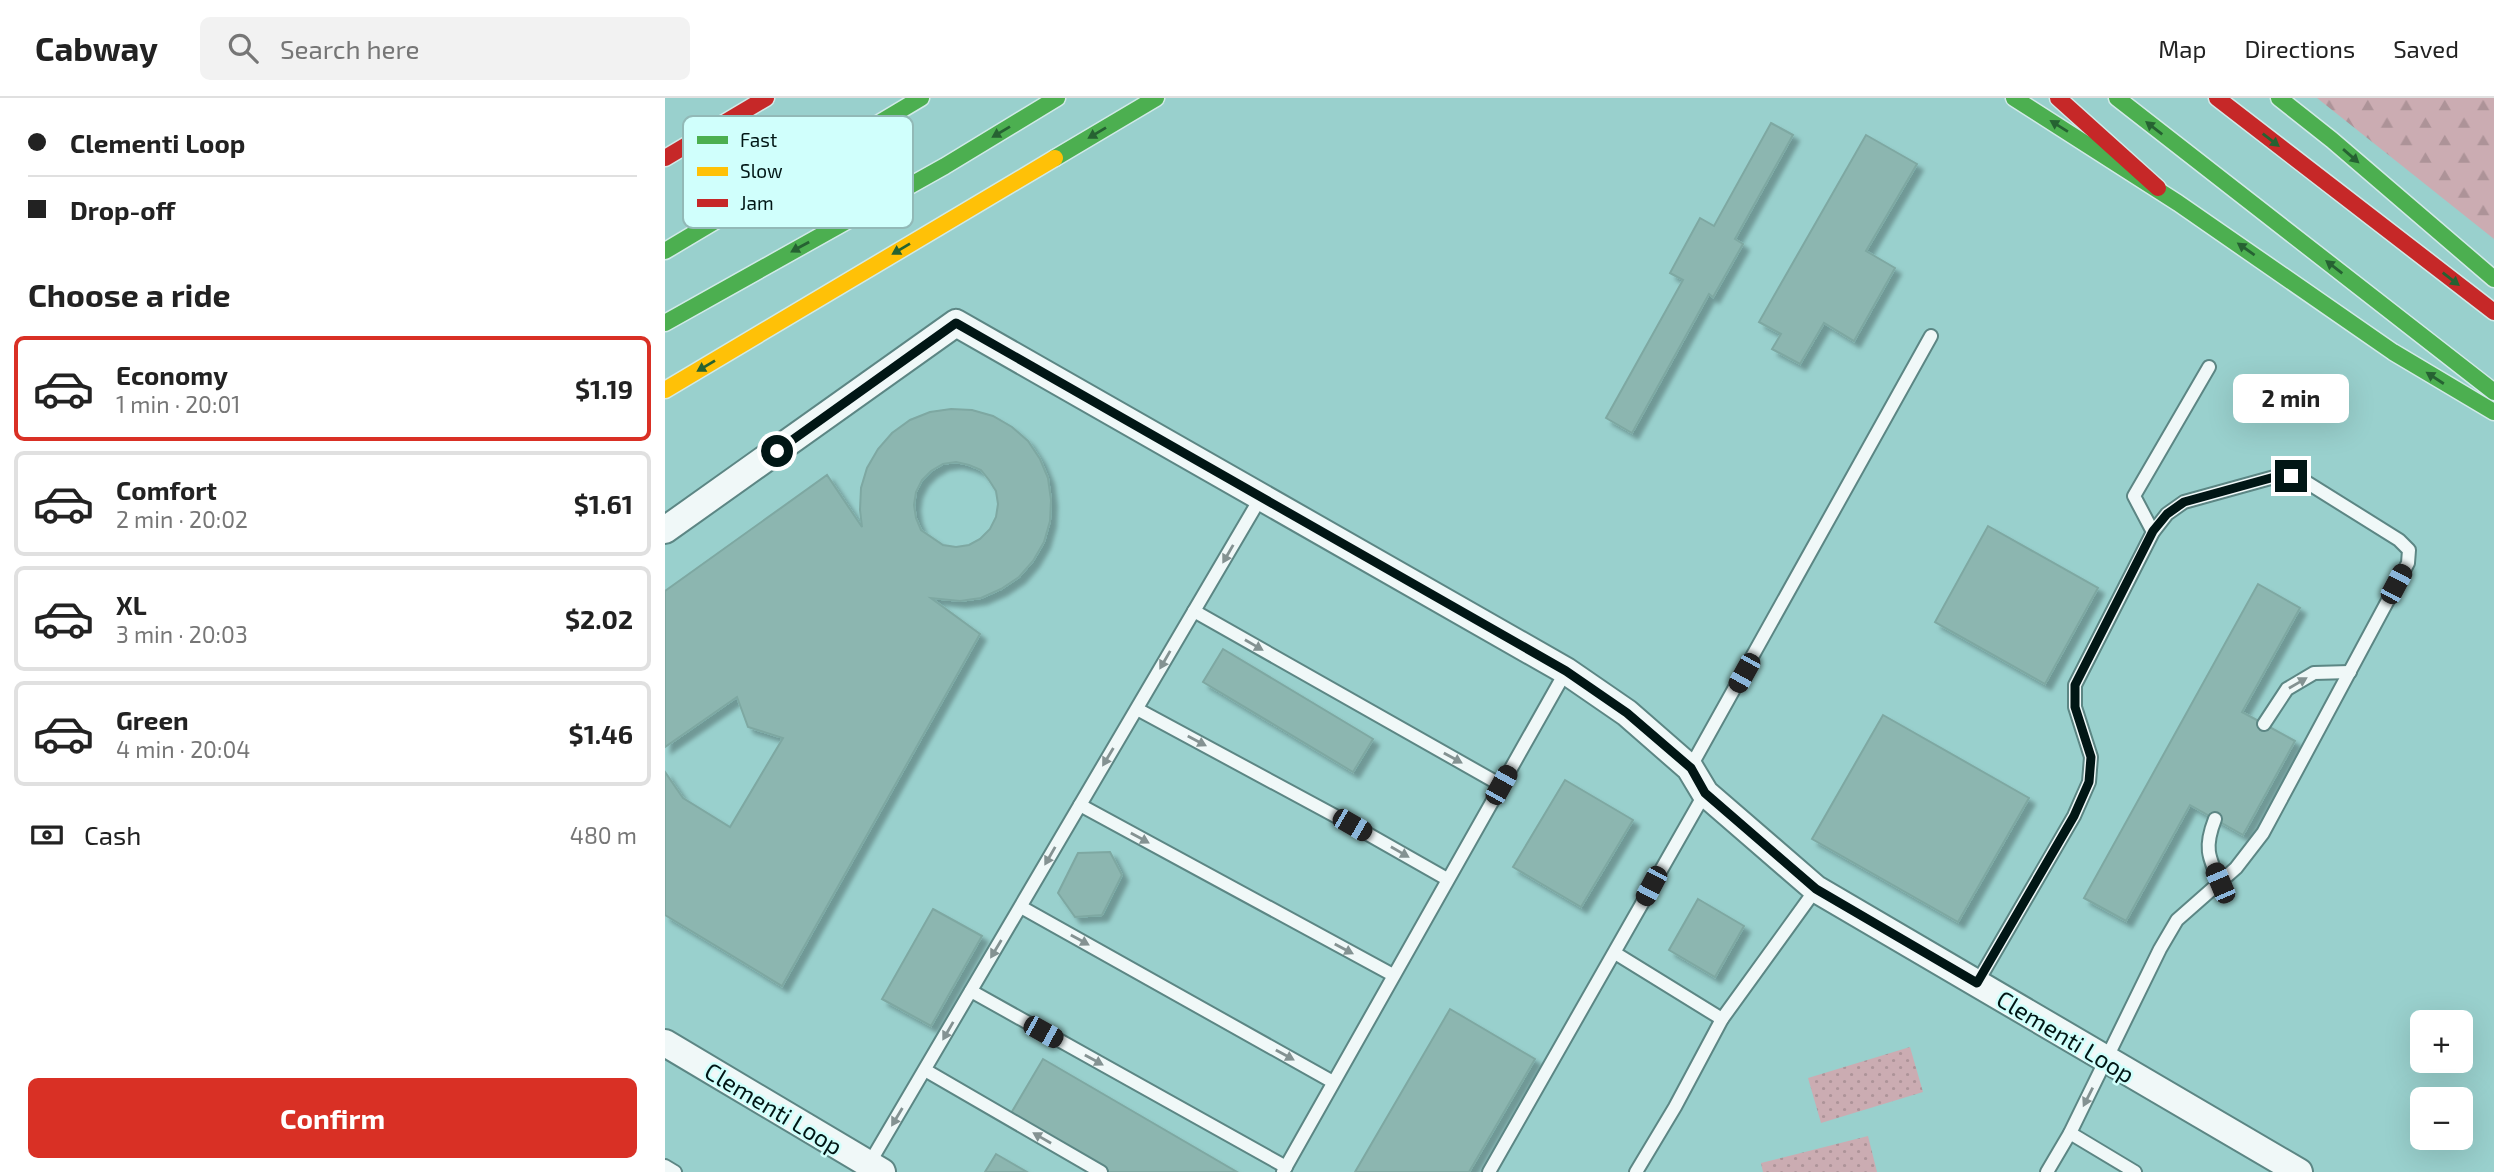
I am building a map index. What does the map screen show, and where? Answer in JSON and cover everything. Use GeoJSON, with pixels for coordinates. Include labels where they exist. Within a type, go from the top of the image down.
{"type":"FeatureCollection","features":[{"type":"Feature","properties":{"kind":"main road"},"geometry":{"type":"LineString","coordinates":[[736,116],[766,98]]}},
{"type":"Feature","properties":{"kind":"main road"},"geometry":{"type":"LineString","coordinates":[[891,116],[921,98]]}},
{"type":"Feature","properties":{"kind":"main road"},"geometry":{"type":"LineString","coordinates":[[913,184],[1057,98]]}},
{"type":"Feature","properties":{"kind":"main road"},"geometry":{"type":"LineString","coordinates":[[665,390],[1156,98]]}},
{"type":"Feature","properties":{"kind":"main road"},"geometry":{"type":"LineString","coordinates":[[2014,98],[2158,188],[2451,389],[2494,412]]}},
{"type":"Feature","properties":{"kind":"main road"},"geometry":{"type":"LineString","coordinates":[[2057,98],[2158,188]]}},
{"type":"Feature","properties":{"kind":"main road"},"geometry":{"type":"LineString","coordinates":[[2116,98],[2494,392]]}},
{"type":"Feature","properties":{"kind":"main road"},"geometry":{"type":"LineString","coordinates":[[2217,98],[2494,312]]}},
{"type":"Feature","properties":{"kind":"main road"},"geometry":{"type":"LineString","coordinates":[[2279,98],[2494,279]]}},
{"type":"Feature","properties":{"kind":"main road"},"geometry":{"type":"LineString","coordinates":[[665,158],[683,147]]}},
{"type":"Feature","properties":{"kind":"main road"},"geometry":{"type":"LineString","coordinates":[[665,251],[703,228]]}},
{"type":"Feature","properties":{"kind":"main road"},"geometry":{"type":"LineString","coordinates":[[665,323],[834,228]]}},
{"type":"Feature","properties":{"kind":"street","name":"Clementi Loop"},"geometry":{"type":"LineString","coordinates":[[665,530],[956,323],[1566,671],[1627,713],[1691,768],[1705,793],[1816,889],[2299,1172]]}},
{"type":"Feature","properties":{"kind":"street","name":"Clementi Loop"},"geometry":{"type":"LineString","coordinates":[[665,1043],[876,1168]]}},
{"type":"Feature","properties":{"kind":"lane"},"geometry":{"type":"LineString","coordinates":[[1691,768],[1931,337]]}},
{"type":"Feature","properties":{"kind":"lane"},"geometry":{"type":"LineString","coordinates":[[2153,531],[2134,495],[2209,367]]}},
{"type":"Feature","properties":{"kind":"lane"},"geometry":{"type":"LineString","coordinates":[[1977,983],[2074,816],[2089,782],[2091,757],[2075,707],[2075,685],[2153,531],[2167,514],[2184,502],[2278,476],[2291,476],[2399,540],[2409,550],[2408,562],[2263,833],[2236,868],[2177,920],[2159,948],[2106,1061],[2047,1172]]}},
{"type":"Feature","properties":{"kind":"lane"},"geometry":{"type":"LineString","coordinates":[[876,1168],[925,1070],[1261,497]]}},
{"type":"Feature","properties":{"kind":"lane"},"geometry":{"type":"LineString","coordinates":[[1194,611],[1501,785]]}},
{"type":"Feature","properties":{"kind":"lane"},"geometry":{"type":"LineString","coordinates":[[971,991],[1284,1169],[1566,671]]}},
{"type":"Feature","properties":{"kind":"lane"},"geometry":{"type":"LineString","coordinates":[[2264,724],[2287,689],[2314,673],[2350,672]]}},
{"type":"Feature","properties":{"kind":"lane"},"geometry":{"type":"LineString","coordinates":[[1137,709],[1447,879]]}},
{"type":"Feature","properties":{"kind":"lane"},"geometry":{"type":"LineString","coordinates":[[1489,1172],[1705,793]]}},
{"type":"Feature","properties":{"kind":"lane"},"geometry":{"type":"LineString","coordinates":[[1080,805],[1393,975]]}},
{"type":"Feature","properties":{"kind":"lane"},"geometry":{"type":"LineString","coordinates":[[2215,819],[2207,840],[2208,856],[2220,883]]}},
{"type":"Feature","properties":{"kind":"lane"},"geometry":{"type":"LineString","coordinates":[[1636,1172],[1675,1107],[1722,1019],[1816,889]]}},
{"type":"Feature","properties":{"kind":"lane"},"geometry":{"type":"LineString","coordinates":[[1021,906],[1333,1082]]}},
{"type":"Feature","properties":{"kind":"lane"},"geometry":{"type":"LineString","coordinates":[[1615,953],[1722,1019]]}},
{"type":"Feature","properties":{"kind":"lane"},"geometry":{"type":"LineString","coordinates":[[925,1070],[1101,1172]]}},
{"type":"Feature","properties":{"kind":"lane"},"geometry":{"type":"LineString","coordinates":[[2070,1133],[2136,1172]]}},
{"type":"Feature","properties":{"kind":"lane"},"geometry":{"type":"LineString","coordinates":[[665,1166],[675,1172]]}},
{"type":"Feature","properties":{"kind":"green space"},"geometry":{"type":"Polygon","coordinates":[[[2317,98],[2494,98],[2494,239],[2317,98]]]}},
{"type":"Feature","properties":{"kind":"green space"},"geometry":{"type":"Polygon","coordinates":[[[1910,1047],[1923,1092],[1821,1123],[1808,1078],[1910,1047]]]}},
{"type":"Feature","properties":{"kind":"green space"},"geometry":{"type":"Polygon","coordinates":[[[1868,1136],[1877,1172],[1763,1172],[1761,1163],[1868,1136]]]}},
{"type":"Feature","properties":{"kind":"building"},"geometry":{"type":"Polygon","coordinates":[[[1771,123],[1793,135],[1735,239],[1743,244],[1713,297],[1709,294],[1632,433],[1606,418],[1683,280],[1670,273],[1700,218],[1714,226],[1771,123]]]}},
{"type":"Feature","properties":{"kind":"building"},"geometry":{"type":"Polygon","coordinates":[[[1866,135],[1917,164],[1866,251],[1895,268],[1854,341],[1824,323],[1800,364],[1772,349],[1781,334],[1759,322],[1866,135]]]}},
{"type":"Feature","properties":{"kind":"building"},"geometry":{"type":"Polygon","coordinates":[[[972,410],[993,416],[1028,441],[1048,478],[1050,521],[1044,542],[1033,561],[1019,577],[1001,589],[981,598],[960,601],[931,598],[980,634],[782,986],[665,915],[665,772],[683,798],[730,827],[783,738],[748,727],[737,697],[665,747],[665,591],[827,475],[862,527],[861,488],[867,468],[878,449],[892,433],[910,420],[930,412],[972,410]],[[956,462],[943,464],[922,480],[916,492],[914,505],[921,530],[943,545],[969,545],[990,529],[996,517],[996,491],[981,470],[956,462]]]}},
{"type":"Feature","properties":{"kind":"building"},"geometry":{"type":"Polygon","coordinates":[[[1988,526],[2098,588],[2045,684],[1935,622],[1988,526]]]}},
{"type":"Feature","properties":{"kind":"building"},"geometry":{"type":"Polygon","coordinates":[[[2258,584],[2300,608],[2242,712],[2295,741],[2243,835],[2190,805],[2126,921],[2084,898],[2258,584]]]}},
{"type":"Feature","properties":{"kind":"building"},"geometry":{"type":"Polygon","coordinates":[[[1223,649],[1373,739],[1353,772],[1203,682],[1223,649]]]}},
{"type":"Feature","properties":{"kind":"building"},"geometry":{"type":"Polygon","coordinates":[[[1883,715],[2029,798],[1958,922],[1812,839],[1883,715]]]}},
{"type":"Feature","properties":{"kind":"building"},"geometry":{"type":"Polygon","coordinates":[[[1565,780],[1633,820],[1581,907],[1513,867],[1565,780]]]}},
{"type":"Feature","properties":{"kind":"building"},"geometry":{"type":"Polygon","coordinates":[[[1110,852],[1122,875],[1102,915],[1075,917],[1058,893],[1078,853],[1110,852]]]}},
{"type":"Feature","properties":{"kind":"building"},"geometry":{"type":"Polygon","coordinates":[[[1698,899],[1744,926],[1715,977],[1669,950],[1698,899]]]}},
{"type":"Feature","properties":{"kind":"building"},"geometry":{"type":"Polygon","coordinates":[[[933,909],[982,936],[931,1026],[882,999],[933,909]]]}},
{"type":"Feature","properties":{"kind":"building"},"geometry":{"type":"Polygon","coordinates":[[[1450,1009],[1535,1059],[1469,1172],[1355,1172],[1450,1009]]]}},
{"type":"Feature","properties":{"kind":"building"},"geometry":{"type":"Polygon","coordinates":[[[1043,1059],[1237,1172],[1108,1172],[1010,1115],[1043,1059]]]}},
{"type":"Feature","properties":{"kind":"building"},"geometry":{"type":"Polygon","coordinates":[[[996,1154],[1027,1172],[985,1172],[996,1154]]]}},
{"type":"Feature","properties":{"kind":"traffic: fast"},"geometry":{"type":"LineString","coordinates":[[891,116],[921,98]]}},
{"type":"Feature","properties":{"kind":"traffic: fast"},"geometry":{"type":"LineString","coordinates":[[913,184],[1057,98]]}},
{"type":"Feature","properties":{"kind":"traffic: fast"},"geometry":{"type":"LineString","coordinates":[[1055,158],[1156,98]]}},
{"type":"Feature","properties":{"kind":"traffic: fast"},"geometry":{"type":"LineString","coordinates":[[2014,98],[2178,203],[2393,352],[2494,412]]}},
{"type":"Feature","properties":{"kind":"traffic: fast"},"geometry":{"type":"LineString","coordinates":[[2117,98],[2494,392]]}},
{"type":"Feature","properties":{"kind":"traffic: fast"},"geometry":{"type":"LineString","coordinates":[[2279,98],[2494,279]]}},
{"type":"Feature","properties":{"kind":"traffic: fast"},"geometry":{"type":"LineString","coordinates":[[665,251],[703,228]]}},
{"type":"Feature","properties":{"kind":"traffic: fast"},"geometry":{"type":"LineString","coordinates":[[665,323],[834,228]]}},
{"type":"Feature","properties":{"kind":"traffic: slow"},"geometry":{"type":"LineString","coordinates":[[665,390],[1055,158]]}},
{"type":"Feature","properties":{"kind":"traffic: jam"},"geometry":{"type":"LineString","coordinates":[[736,116],[766,98]]}},
{"type":"Feature","properties":{"kind":"traffic: jam"},"geometry":{"type":"LineString","coordinates":[[2058,98],[2158,188]]}},
{"type":"Feature","properties":{"kind":"traffic: jam"},"geometry":{"type":"LineString","coordinates":[[2217,98],[2494,312]]}},
{"type":"Feature","properties":{"kind":"traffic: jam"},"geometry":{"type":"LineString","coordinates":[[665,158],[683,147]]}},
{"type":"Feature","properties":{"kind":"route"},"geometry":{"type":"LineString","coordinates":[[777,451],[956,323],[1566,671],[1627,713],[1691,768],[1705,793],[1816,889],[1977,983],[2074,816],[2089,782],[2091,757],[2075,707],[2075,685],[2153,531],[2167,514],[2184,502],[2278,476],[2291,476]]}}]}
